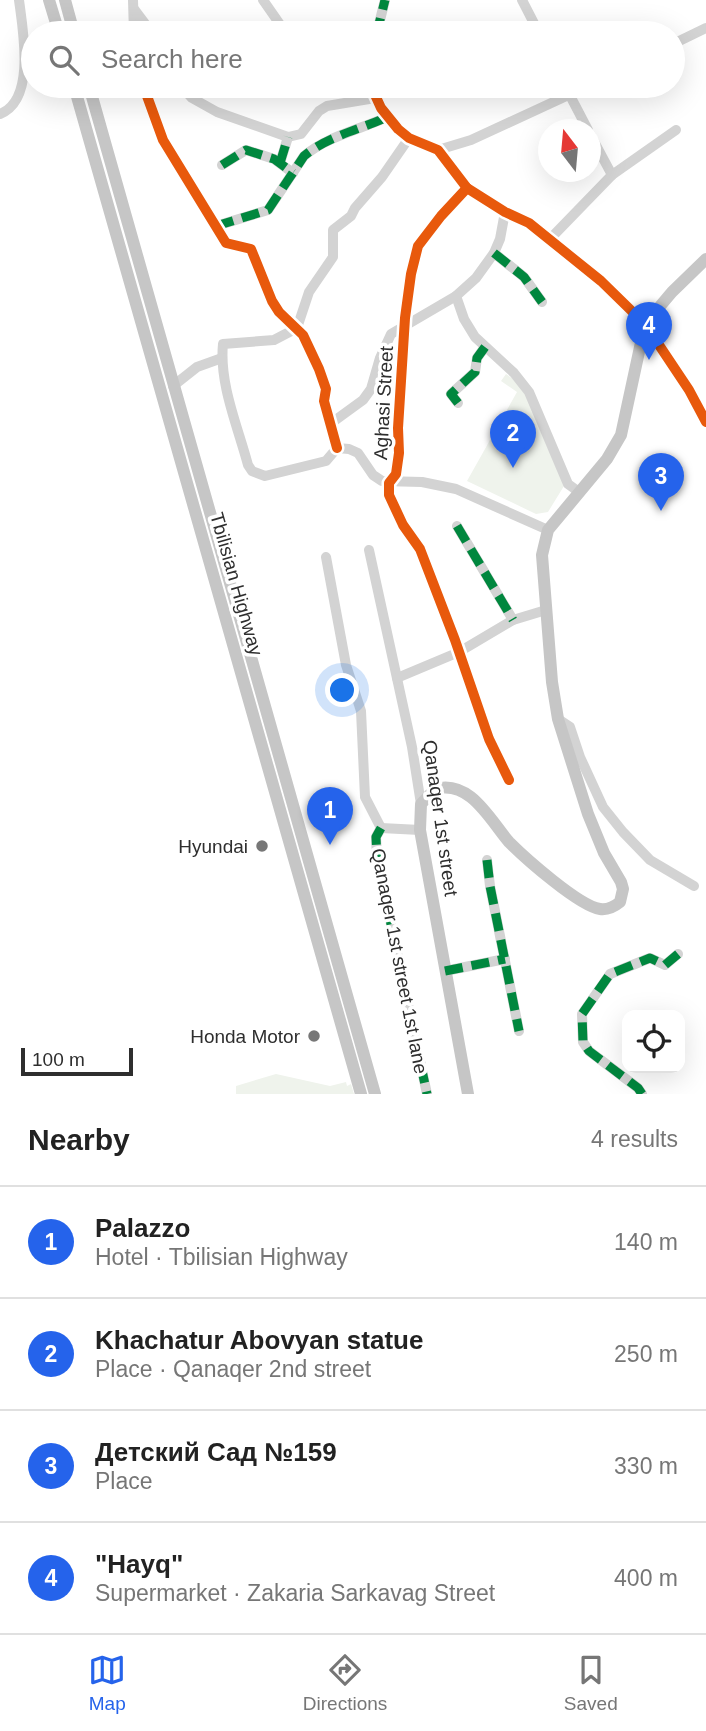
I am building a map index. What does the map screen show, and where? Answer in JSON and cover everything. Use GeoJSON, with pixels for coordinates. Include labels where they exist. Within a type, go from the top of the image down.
{"type":"FeatureCollection","features":[{"type":"Feature","properties":{"kind":"main road"},"geometry":{"type":"LineString","coordinates":[[49,0],[55,21]]}},
{"type":"Feature","properties":{"kind":"main road"},"geometry":{"type":"LineString","coordinates":[[65,0],[71,21]]}},
{"type":"Feature","properties":{"kind":"main road","name":"Tbilisian Highway"},"geometry":{"type":"LineString","coordinates":[[78,98],[173,386],[175,418]]}},
{"type":"Feature","properties":{"kind":"main road","name":"Tbilisian Highway"},"geometry":{"type":"LineString","coordinates":[[92,98],[133,268],[175,418],[341,995],[375,1094]]}},
{"type":"Feature","properties":{"kind":"main road"},"geometry":{"type":"LineString","coordinates":[[421,804],[435,789],[451,788],[462,792],[475,801],[509,841],[536,867],[588,905],[598,909],[616,905],[622,897],[621,882],[604,853],[588,814],[558,719],[542,555],[548,530],[607,459],[621,435],[644,326],[672,292],[706,259]]}},
{"type":"Feature","properties":{"kind":"main road","name":"Qanaqer 1st street"},"geometry":{"type":"LineString","coordinates":[[421,804],[419,830],[468,1094]]}},
{"type":"Feature","properties":{"kind":"main road","name":"Tbilisian Highway"},"geometry":{"type":"LineString","coordinates":[[341,995],[361,1094]]}},
{"type":"Feature","properties":{"kind":"street"},"geometry":{"type":"LineString","coordinates":[[19,0],[21,24]]}},
{"type":"Feature","properties":{"kind":"street"},"geometry":{"type":"LineString","coordinates":[[263,0],[278,21]]}},
{"type":"Feature","properties":{"kind":"street"},"geometry":{"type":"LineString","coordinates":[[380,21],[385,0]]}},
{"type":"Feature","properties":{"kind":"street"},"geometry":{"type":"LineString","coordinates":[[522,0],[533,21]]}},
{"type":"Feature","properties":{"kind":"street"},"geometry":{"type":"LineString","coordinates":[[133,5],[144,21]]}},
{"type":"Feature","properties":{"kind":"street"},"geometry":{"type":"LineString","coordinates":[[685,38],[706,28]]}},
{"type":"Feature","properties":{"kind":"street"},"geometry":{"type":"LineString","coordinates":[[0,114],[16,104],[21,89]]}},
{"type":"Feature","properties":{"kind":"street"},"geometry":{"type":"LineString","coordinates":[[148,98],[163,140],[227,245],[251,249],[272,301],[279,312],[303,335],[326,389],[324,401],[337,448]]}},
{"type":"Feature","properties":{"kind":"street"},"geometry":{"type":"LineString","coordinates":[[192,98],[217,112],[288,137],[301,134],[319,111],[327,106],[375,98],[387,117],[409,138],[438,150],[467,188],[505,212],[529,223],[601,281],[644,326],[689,390],[706,422]]}},
{"type":"Feature","properties":{"kind":"street"},"geometry":{"type":"LineString","coordinates":[[438,150],[471,139],[552,98]]}},
{"type":"Feature","properties":{"kind":"street"},"geometry":{"type":"LineString","coordinates":[[572,98],[582,119]]}},
{"type":"Feature","properties":{"kind":"street"},"geometry":{"type":"LineString","coordinates":[[216,226],[268,210],[304,156],[327,139],[387,117]]}},
{"type":"Feature","properties":{"kind":"street"},"geometry":{"type":"LineString","coordinates":[[549,240],[612,175],[677,130]]}},
{"type":"Feature","properties":{"kind":"street"},"geometry":{"type":"LineString","coordinates":[[280,163],[288,137]]}},
{"type":"Feature","properties":{"kind":"street"},"geometry":{"type":"LineString","coordinates":[[337,448],[326,461],[265,476],[252,471],[227,389],[222,358],[223,344],[274,340],[297,328],[309,292],[332,257],[333,230],[351,216],[409,138]]}},
{"type":"Feature","properties":{"kind":"street"},"geometry":{"type":"LineString","coordinates":[[222,166],[246,150],[280,163],[293,173]]}},
{"type":"Feature","properties":{"kind":"street"},"geometry":{"type":"LineString","coordinates":[[601,154],[612,175]]}},
{"type":"Feature","properties":{"kind":"street","name":"Aghasi Street"},"geometry":{"type":"LineString","coordinates":[[467,188],[418,246],[409,286],[404,328],[399,453],[396,474],[389,483],[389,495],[403,525],[420,549],[489,739],[509,780]]}},
{"type":"Feature","properties":{"kind":"street"},"geometry":{"type":"LineString","coordinates":[[330,424],[363,400],[371,389],[388,337],[456,296],[476,278],[494,253],[500,239],[505,212]]}},
{"type":"Feature","properties":{"kind":"street"},"geometry":{"type":"LineString","coordinates":[[494,253],[524,277],[542,302]]}},
{"type":"Feature","properties":{"kind":"street"},"geometry":{"type":"LineString","coordinates":[[456,296],[469,328],[485,347],[514,373],[528,392],[568,484],[579,492]]}},
{"type":"Feature","properties":{"kind":"street"},"geometry":{"type":"LineString","coordinates":[[644,326],[706,429]]}},
{"type":"Feature","properties":{"kind":"street"},"geometry":{"type":"LineString","coordinates":[[458,403],[451,394],[475,372],[477,358],[485,347]]}},
{"type":"Feature","properties":{"kind":"street"},"geometry":{"type":"LineString","coordinates":[[173,386],[197,367],[222,358]]}},
{"type":"Feature","properties":{"kind":"street"},"geometry":{"type":"LineString","coordinates":[[337,448],[354,450],[373,475],[389,483],[404,480],[456,489],[548,530]]}},
{"type":"Feature","properties":{"kind":"street"},"geometry":{"type":"LineString","coordinates":[[457,526],[513,620]]}},
{"type":"Feature","properties":{"kind":"street","name":"Qanaqer 1st street"},"geometry":{"type":"LineString","coordinates":[[369,550],[421,804]]}},
{"type":"Feature","properties":{"kind":"street","name":"Qanaqer 1st street 1st lane"},"geometry":{"type":"LineString","coordinates":[[326,557],[346,666],[361,712],[365,797],[381,828],[394,831],[419,830]]}},
{"type":"Feature","properties":{"kind":"street"},"geometry":{"type":"LineString","coordinates":[[397,678],[459,652],[513,620],[546,610]]}},
{"type":"Feature","properties":{"kind":"street"},"geometry":{"type":"LineString","coordinates":[[558,719],[570,727],[580,757],[603,807],[623,832],[649,860],[694,886]]}},
{"type":"Feature","properties":{"kind":"street","name":"Qanaqer 1st street 1st lane"},"geometry":{"type":"LineString","coordinates":[[381,828],[376,837],[377,858],[426,1094]]}},
{"type":"Feature","properties":{"kind":"street"},"geometry":{"type":"LineString","coordinates":[[487,860],[519,1031]]}},
{"type":"Feature","properties":{"kind":"street"},"geometry":{"type":"LineString","coordinates":[[642,1094],[638,1088],[589,1051],[583,1042],[582,1014],[610,974],[650,958],[665,965],[678,954]]}},
{"type":"Feature","properties":{"kind":"street"},"geometry":{"type":"LineString","coordinates":[[445,971],[505,959]]}},
{"type":"Feature","properties":{"kind":"shaded area"},"geometry":{"type":"Polygon","coordinates":[[[506,374],[525,391],[564,486],[548,512],[536,514],[467,481],[517,392],[501,381],[506,374]]]}},
{"type":"Feature","properties":{"kind":"shaded area"},"geometry":{"type":"Polygon","coordinates":[[[276,1074],[330,1086],[346,1082],[347,1086],[351,1084],[354,1094],[236,1094],[236,1086],[276,1074]]]}},
{"type":"Feature","properties":{"kind":"marked path"},"geometry":{"type":"LineString","coordinates":[[380,21],[385,0]]}},
{"type":"Feature","properties":{"kind":"marked path"},"geometry":{"type":"LineString","coordinates":[[216,226],[268,210],[304,156],[333,138],[387,117]]}},
{"type":"Feature","properties":{"kind":"marked path"},"geometry":{"type":"LineString","coordinates":[[280,163],[288,137]]}},
{"type":"Feature","properties":{"kind":"marked path"},"geometry":{"type":"LineString","coordinates":[[222,165],[246,150],[274,159],[293,173]]}},
{"type":"Feature","properties":{"kind":"marked path"},"geometry":{"type":"LineString","coordinates":[[494,253],[524,277],[542,302]]}},
{"type":"Feature","properties":{"kind":"marked path"},"geometry":{"type":"LineString","coordinates":[[458,403],[451,394],[475,372],[477,358],[485,347]]}},
{"type":"Feature","properties":{"kind":"marked path"},"geometry":{"type":"LineString","coordinates":[[457,526],[513,620]]}},
{"type":"Feature","properties":{"kind":"marked path"},"geometry":{"type":"LineString","coordinates":[[381,828],[376,837],[377,858],[427,1094]]}},
{"type":"Feature","properties":{"kind":"marked path"},"geometry":{"type":"LineString","coordinates":[[487,860],[519,1031]]}},
{"type":"Feature","properties":{"kind":"marked path"},"geometry":{"type":"LineString","coordinates":[[642,1094],[638,1088],[589,1051],[583,1042],[582,1014],[610,974],[650,958],[665,965],[678,954]]}},
{"type":"Feature","properties":{"kind":"marked path"},"geometry":{"type":"LineString","coordinates":[[445,971],[505,959]]}},
{"type":"Feature","properties":{"kind":"cycle path"},"geometry":{"type":"LineString","coordinates":[[148,98],[163,140],[226,243],[251,249],[272,301],[279,312],[303,335],[326,389],[324,401],[337,448]]}},
{"type":"Feature","properties":{"kind":"cycle path"},"geometry":{"type":"LineString","coordinates":[[376,98],[398,129],[409,138],[438,150],[467,188],[505,212],[529,223],[601,281],[645,324],[689,390],[706,422]]}},
{"type":"Feature","properties":{"kind":"cycle path"},"geometry":{"type":"LineString","coordinates":[[467,188],[418,246],[405,318],[398,428],[399,453],[396,474],[389,483],[389,495],[403,525],[420,549],[489,739],[509,780]]}},
{"type":"Feature","properties":{"kind":"place","name":"\"Hayq\""},"geometry":{"type":"Point","coordinates":[649,360]}},
{"type":"Feature","properties":{"kind":"place","name":"Khachatur Abovyan statue"},"geometry":{"type":"Point","coordinates":[513,468]}},
{"type":"Feature","properties":{"kind":"place","name":"Детский Сад №159"},"geometry":{"type":"Point","coordinates":[661,511]}},
{"type":"Feature","properties":{"kind":"place","name":"Palazzo"},"geometry":{"type":"Point","coordinates":[330,845]}},
{"type":"Feature","properties":{"kind":"place","name":"Hyundai"},"geometry":{"type":"Point","coordinates":[262,846]}},
{"type":"Feature","properties":{"kind":"place","name":"Honda Motor"},"geometry":{"type":"Point","coordinates":[314,1036]}}]}
